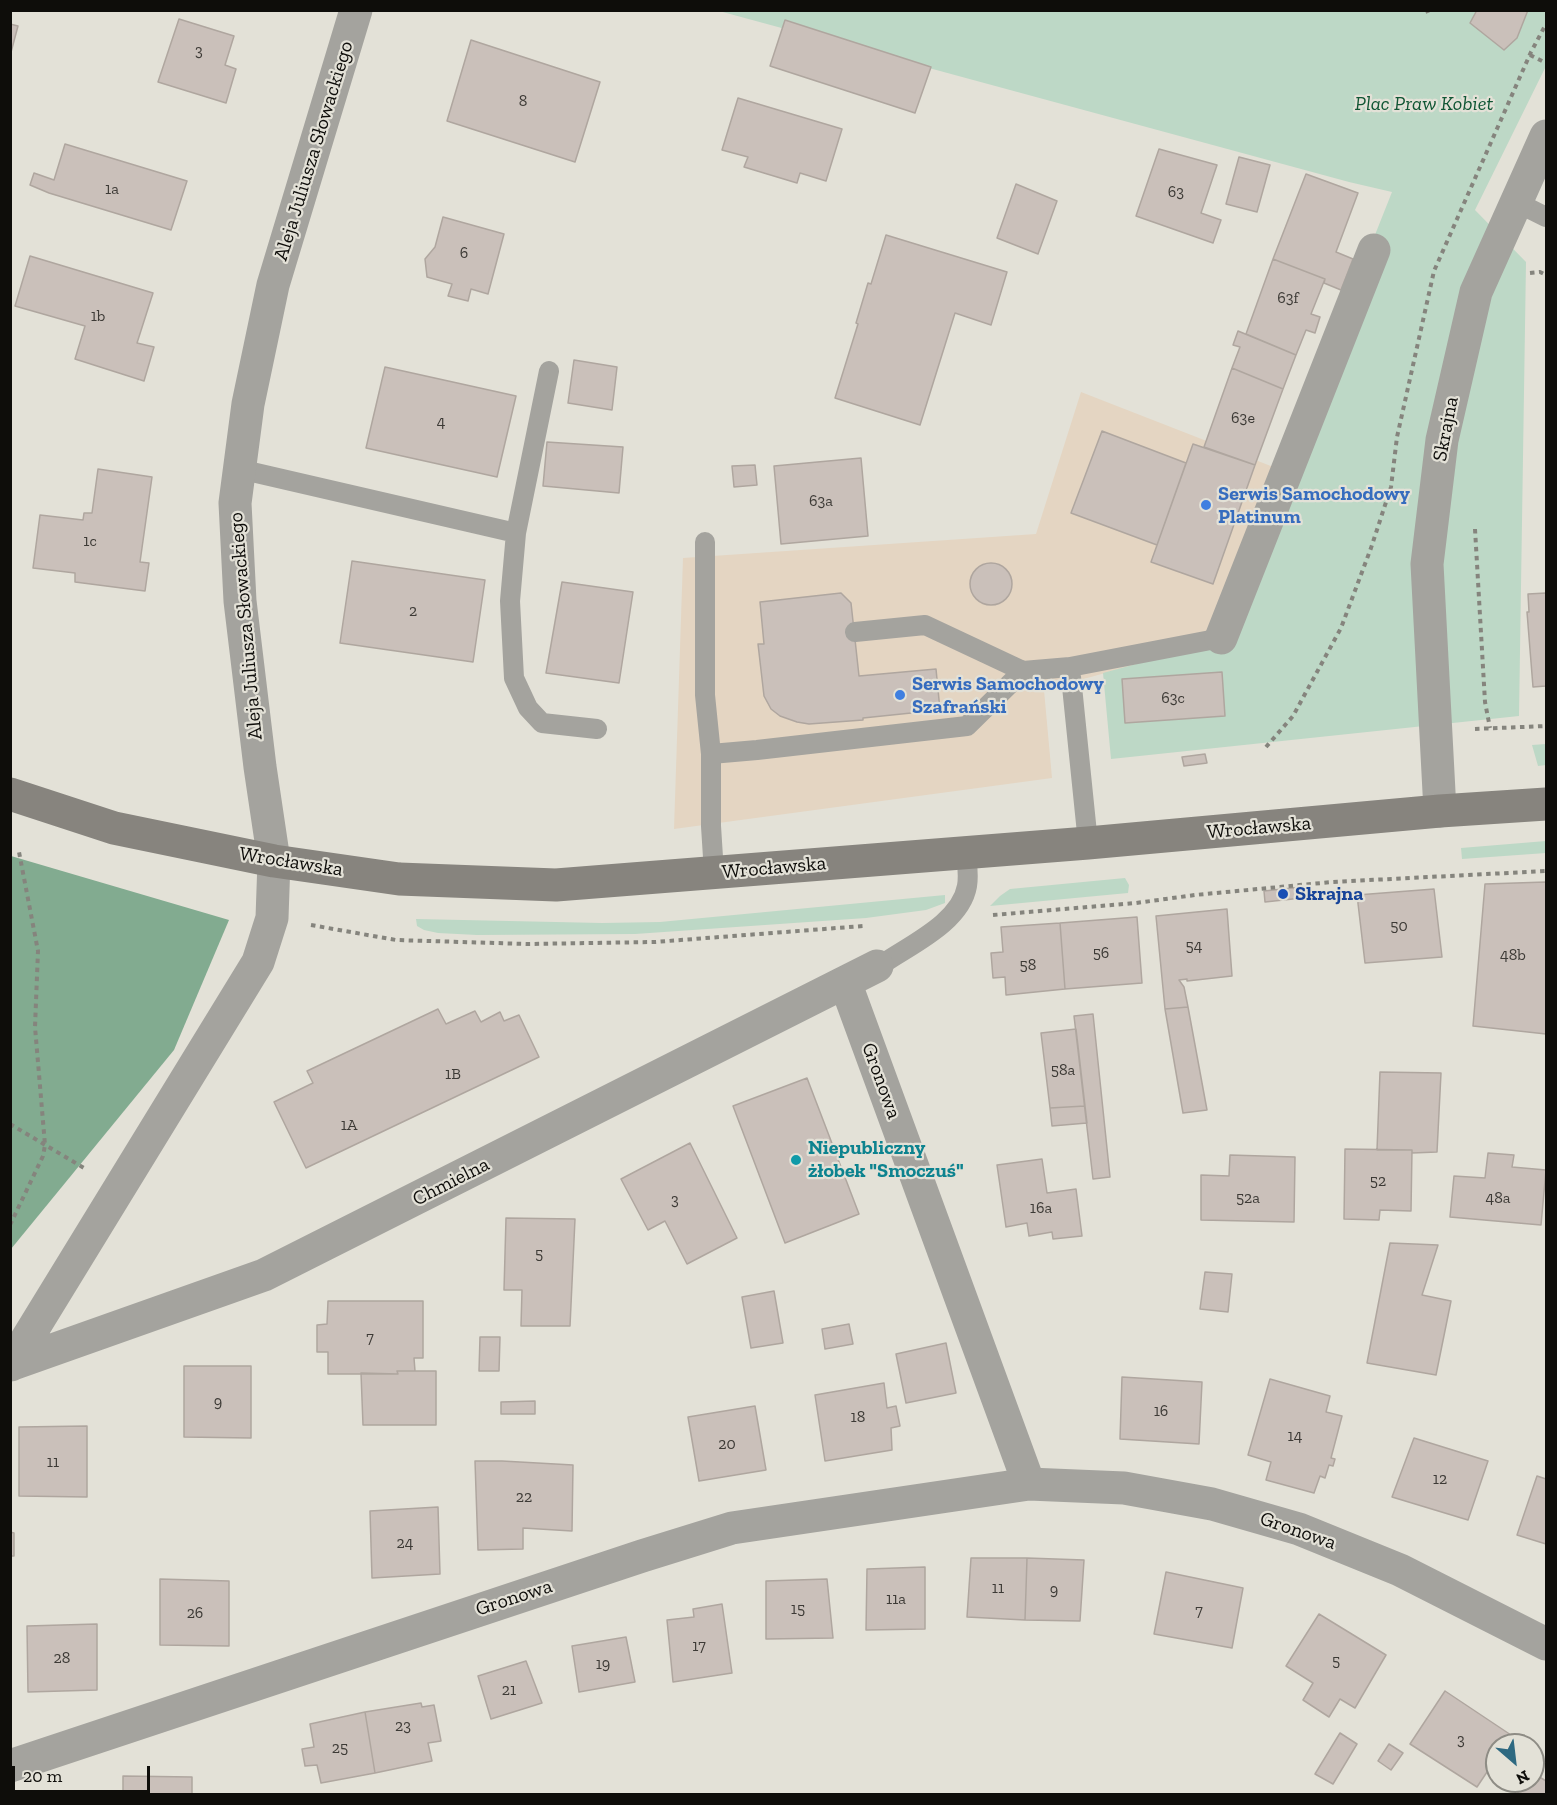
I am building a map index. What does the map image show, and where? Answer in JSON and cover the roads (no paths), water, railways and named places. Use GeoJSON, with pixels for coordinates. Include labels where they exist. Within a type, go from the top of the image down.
{"type":"FeatureCollection","features":[{"type":"Feature","properties":{"kind":"main road","name":"Wrocławska"},"geometry":{"type":"LineString","coordinates":[[10,794],[114,828],[273,861],[399,879],[556,885],[1546,804]]}},
{"type":"Feature","properties":{"kind":"street","name":"Aleja Juliusza Słowackiego"},"geometry":{"type":"LineString","coordinates":[[273,861],[240,601],[235,503],[248,404],[273,285],[356,10]]}},
{"type":"Feature","properties":{"kind":"street","name":"Skrajna"},"geometry":{"type":"LineString","coordinates":[[1440,811],[1427,564],[1442,440],[1476,292],[1546,136]]}},
{"type":"Feature","properties":{"kind":"street"},"geometry":{"type":"LineString","coordinates":[[1221,638],[1374,250]]}},
{"type":"Feature","properties":{"kind":"street","name":"Chmielna"},"geometry":{"type":"LineString","coordinates":[[11,1365],[258,962],[272,918],[273,861]]}},
{"type":"Feature","properties":{"kind":"street","name":"Chmielna"},"geometry":{"type":"LineString","coordinates":[[11,1365],[264,1275],[882,964]]}},
{"type":"Feature","properties":{"kind":"street","name":"Gronowa"},"geometry":{"type":"LineString","coordinates":[[844,982],[1029,1484]]}},
{"type":"Feature","properties":{"kind":"street","name":"Gronowa"},"geometry":{"type":"LineString","coordinates":[[10,1766],[631,1559],[732,1528],[1029,1484],[1124,1488],[1212,1504],[1299,1529],[1400,1570],[1546,1644]]}},
{"type":"Feature","properties":{"kind":"lane"},"geometry":{"type":"LineString","coordinates":[[1516,201],[1546,218]]}},
{"type":"Feature","properties":{"kind":"lane"},"geometry":{"type":"LineString","coordinates":[[549,371],[516,533],[510,601],[514,678],[528,708],[542,723],[597,729]]}},
{"type":"Feature","properties":{"kind":"lane"},"geometry":{"type":"LineString","coordinates":[[239,469],[516,533]]}},
{"type":"Feature","properties":{"kind":"lane"},"geometry":{"type":"LineString","coordinates":[[705,542],[705,695],[711,754],[711,826],[714,873]]}},
{"type":"Feature","properties":{"kind":"lane"},"geometry":{"type":"LineString","coordinates":[[855,632],[925,625],[1023,671],[1070,667],[1221,638]]}},
{"type":"Feature","properties":{"kind":"lane"},"geometry":{"type":"LineString","coordinates":[[1070,667],[1088,843]]}},
{"type":"Feature","properties":{"kind":"lane"},"geometry":{"type":"LineString","coordinates":[[711,754],[966,726],[1023,671]]}},
{"type":"Feature","properties":{"kind":"lane","name":"Chmielna"},"geometry":{"type":"LineString","coordinates":[[882,964],[933,930],[956,910],[968,885],[966,853]]}},
{"type":"Feature","properties":{"kind":"place","name":"Serwis Samochodowy Platinum"},"geometry":{"type":"Point","coordinates":[1206,505]}},
{"type":"Feature","properties":{"kind":"place","name":"Serwis Samochodowy Szafrański"},"geometry":{"type":"Point","coordinates":[900,695]}},
{"type":"Feature","properties":{"kind":"place","name":"Skrajna"},"geometry":{"type":"Point","coordinates":[1283,894]}},
{"type":"Feature","properties":{"kind":"place","name":"Niepubliczny żłobek \"Smoczuś\""},"geometry":{"type":"Point","coordinates":[796,1160]}},
{"type":"Feature","properties":{"kind":"park label","name":"Plac Praw Kobiet"},"geometry":{"type":"Point","coordinates":[1424,104]}}]}
